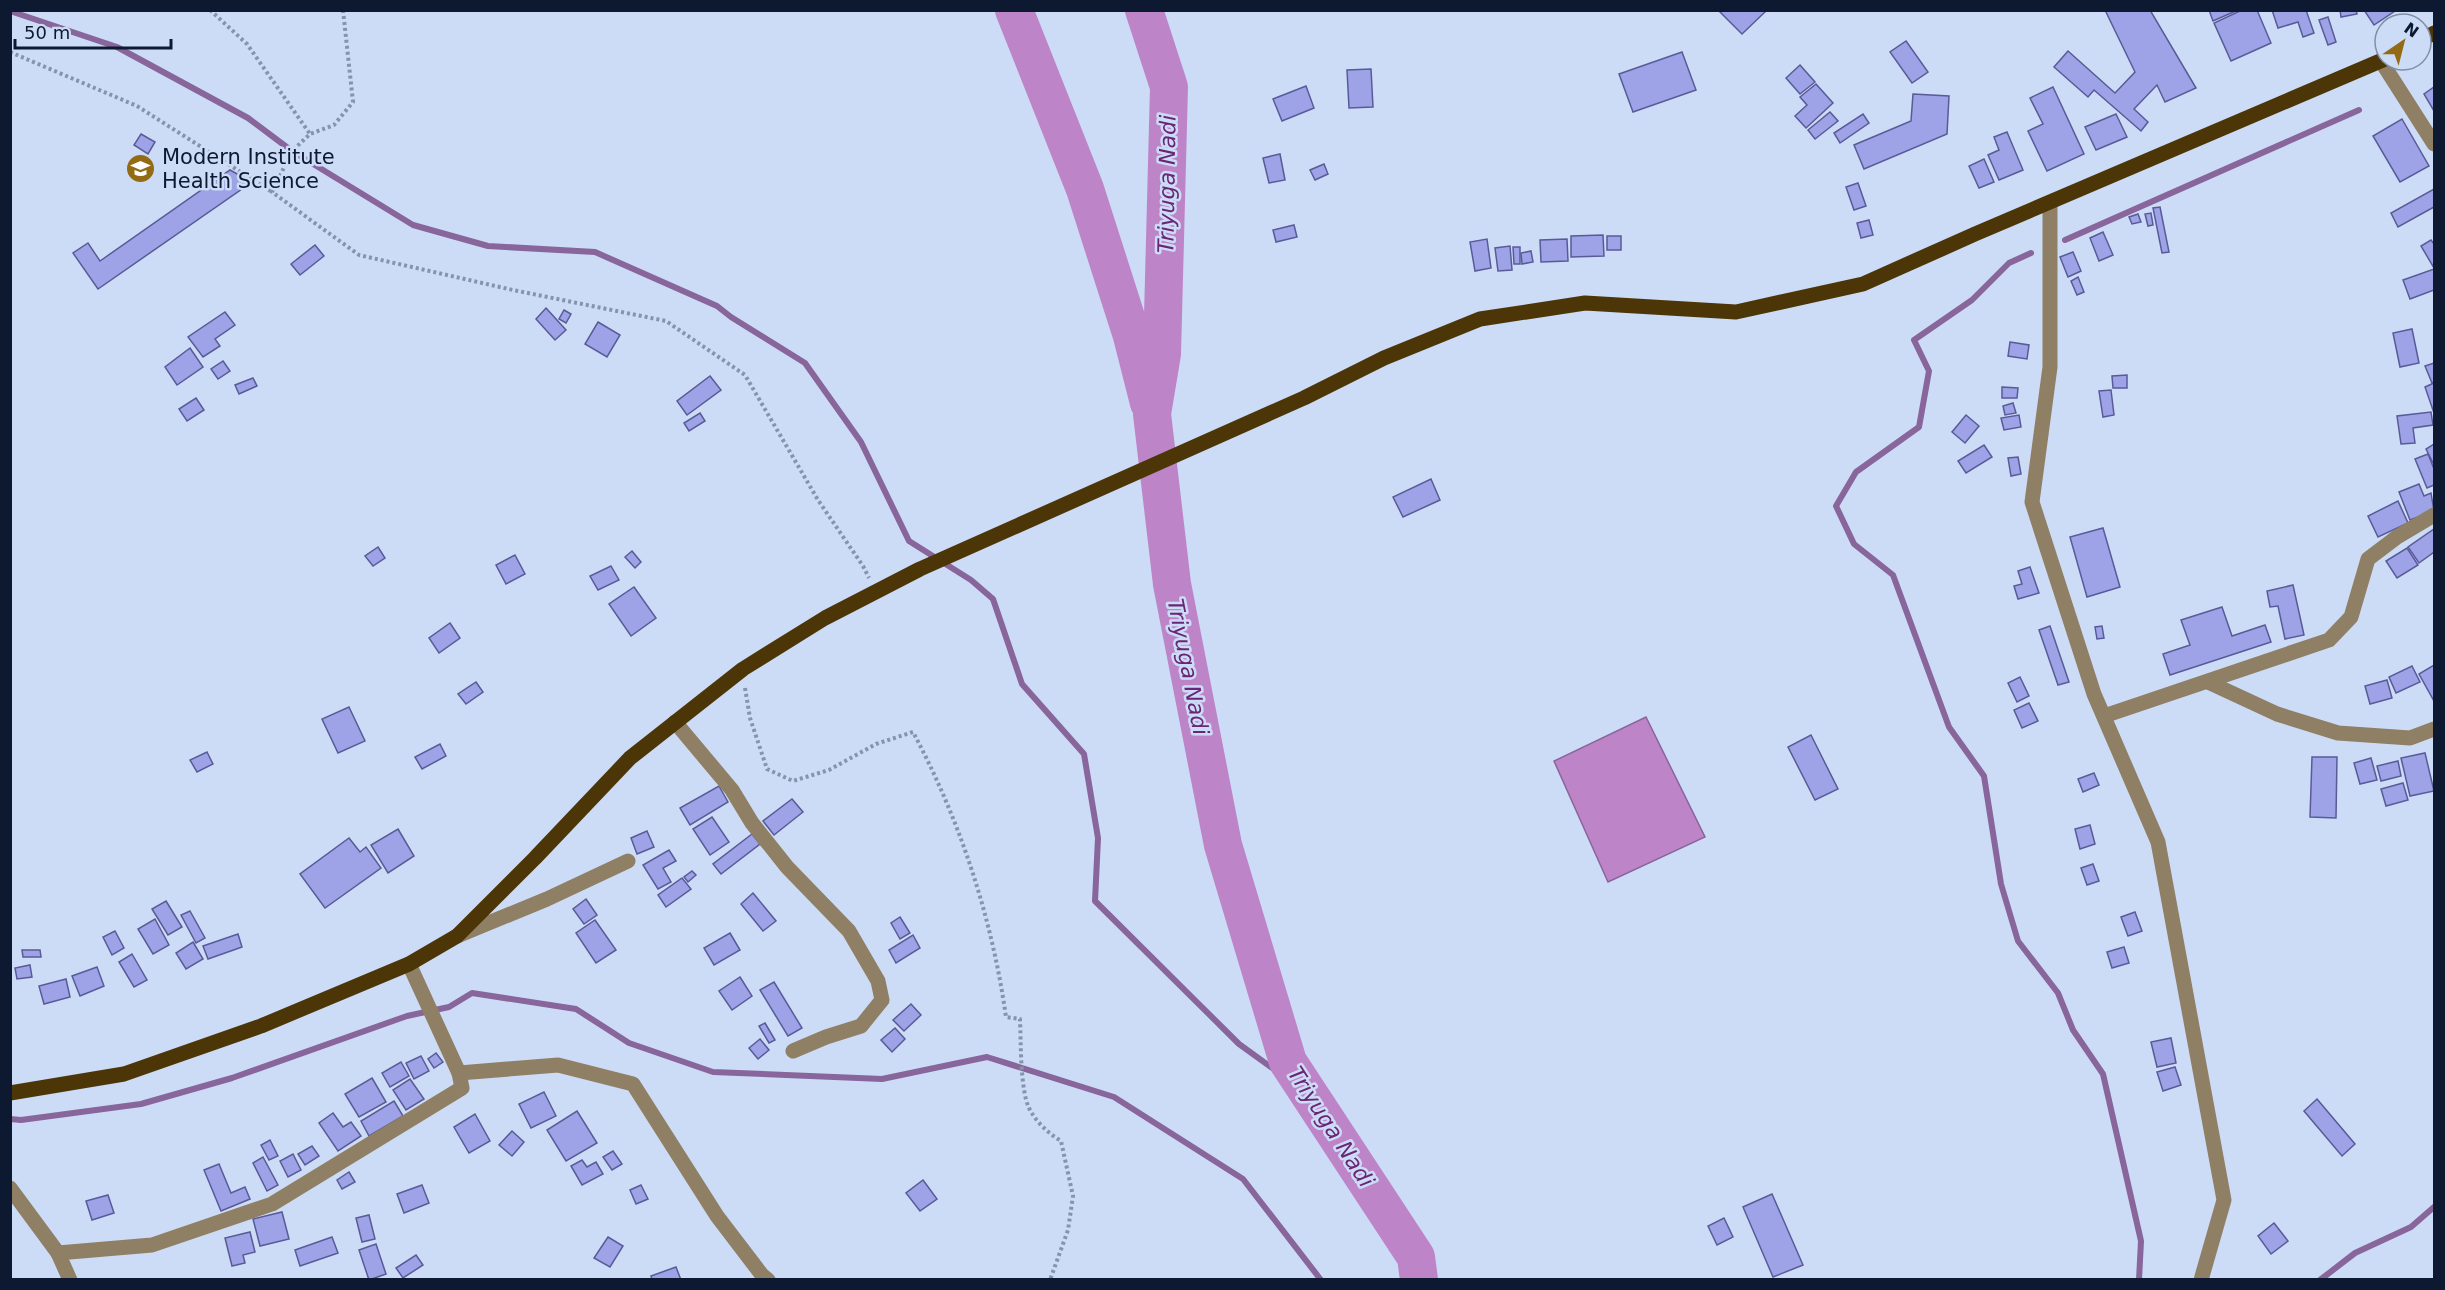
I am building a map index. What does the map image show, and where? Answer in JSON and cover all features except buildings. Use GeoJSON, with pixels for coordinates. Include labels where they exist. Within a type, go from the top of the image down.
{"type":"FeatureCollection","features":[{"type":"Feature","properties":{"kind":"main road"},"geometry":{"type":"LineString","coordinates":[[10,1093],[124,1074],[261,1026],[409,964],[457,936],[630,758],[743,669],[825,618],[920,569],[1304,398],[1384,358],[1480,319],[1585,303],[1736,312],[1863,284],[1974,234],[2050,204],[2373,64]]}},
{"type":"Feature","properties":{"kind":"street"},"geometry":{"type":"LineString","coordinates":[[2390,72],[2434,144]]}},
{"type":"Feature","properties":{"kind":"street"},"geometry":{"type":"LineString","coordinates":[[2050,204],[2050,367],[2032,502],[2094,694],[2158,842],[2224,1200],[2201,1280]]}},
{"type":"Feature","properties":{"kind":"street"},"geometry":{"type":"LineString","coordinates":[[2104,716],[2329,640],[2351,617],[2368,560],[2397,537],[2434,515]]}},
{"type":"Feature","properties":{"kind":"street"},"geometry":{"type":"LineString","coordinates":[[2208,682],[2277,714],[2338,734],[2410,738],[2434,729]]}},
{"type":"Feature","properties":{"kind":"street"},"geometry":{"type":"LineString","coordinates":[[675,722],[732,790],[752,823],[787,867],[849,931],[878,981],[882,1000],[861,1026],[793,1051]]}},
{"type":"Feature","properties":{"kind":"street"},"geometry":{"type":"LineString","coordinates":[[457,936],[547,899],[628,861]]}},
{"type":"Feature","properties":{"kind":"street"},"geometry":{"type":"LineString","coordinates":[[58,1253],[152,1245],[272,1204],[462,1088],[459,1073],[409,964]]}},
{"type":"Feature","properties":{"kind":"street"},"geometry":{"type":"LineString","coordinates":[[459,1073],[558,1065],[633,1084],[717,1216],[768,1280]]}},
{"type":"Feature","properties":{"kind":"street"},"geometry":{"type":"LineString","coordinates":[[10,1188],[58,1253],[70,1280]]}},
{"type":"Feature","properties":{"kind":"path"},"geometry":{"type":"LineString","coordinates":[[210,10],[247,44],[310,134]]}},
{"type":"Feature","properties":{"kind":"path"},"geometry":{"type":"LineString","coordinates":[[272,192],[292,151],[310,134],[334,125],[353,102],[343,10]]}},
{"type":"Feature","properties":{"kind":"path"},"geometry":{"type":"LineString","coordinates":[[10,52],[137,106],[272,192],[359,255],[513,290],[666,321],[745,375],[818,500],[863,566],[875,592]]}},
{"type":"Feature","properties":{"kind":"path"},"geometry":{"type":"LineString","coordinates":[[743,669],[750,718],[767,769],[793,781],[828,770],[876,744],[913,732],[930,764],[962,842],[986,914],[1006,1017],[1020,1019],[1022,1068],[1028,1107],[1045,1130],[1061,1141],[1073,1196],[1068,1230],[1050,1280]]}},
{"type":"Feature","properties":{"kind":"shaded area"},"geometry":{"type":"Polygon","coordinates":[[[1646,717],[1705,837],[1608,882],[1554,761],[1646,717]]]}},
{"type":"Feature","properties":{"kind":"waterway"},"geometry":{"type":"LineString","coordinates":[[1014,10],[1085,189],[1132,336],[1149,403]]}},
{"type":"Feature","properties":{"kind":"waterway","name":"Triyuga Nadi"},"geometry":{"type":"LineString","coordinates":[[1144,10],[1169,87],[1162,354],[1152,414],[1172,584],[1223,845],[1288,1062],[1416,1257],[1419,1280]]}},
{"type":"Feature","properties":{"kind":"waterway"},"geometry":{"type":"LineString","coordinates":[[10,11],[117,47],[248,118],[292,151],[413,225],[488,246],[595,252],[717,306],[805,363],[861,442],[909,541],[971,580],[993,599],[1022,684],[1084,754],[1098,838],[1095,901],[1239,1044],[1311,1096]]}},
{"type":"Feature","properties":{"kind":"waterway"},"geometry":{"type":"LineString","coordinates":[[2065,240],[2359,110]]}},
{"type":"Feature","properties":{"kind":"waterway"},"geometry":{"type":"LineString","coordinates":[[2031,253],[2009,263],[1972,300],[1914,340],[1929,371],[1919,427],[1856,472],[1836,506],[1854,544],[1893,575],[1949,727],[1984,776],[2001,884],[2018,941],[2058,993],[2073,1030],[2103,1074],[2141,1241],[2139,1280]]}},
{"type":"Feature","properties":{"kind":"waterway"},"geometry":{"type":"LineString","coordinates":[[10,1119],[21,1120],[141,1104],[232,1078],[407,1016],[449,1007],[472,993],[576,1009],[629,1043],[713,1072],[882,1079],[987,1057],[1114,1097],[1243,1179],[1321,1280]]}},
{"type":"Feature","properties":{"kind":"waterway"},"geometry":{"type":"LineString","coordinates":[[2320,1280],[2355,1253],[2411,1227],[2434,1207]]}},
{"type":"Feature","properties":{"kind":"place","name":"Modern Institute Health Science"},"geometry":{"type":"Point","coordinates":[141,169]}}]}
